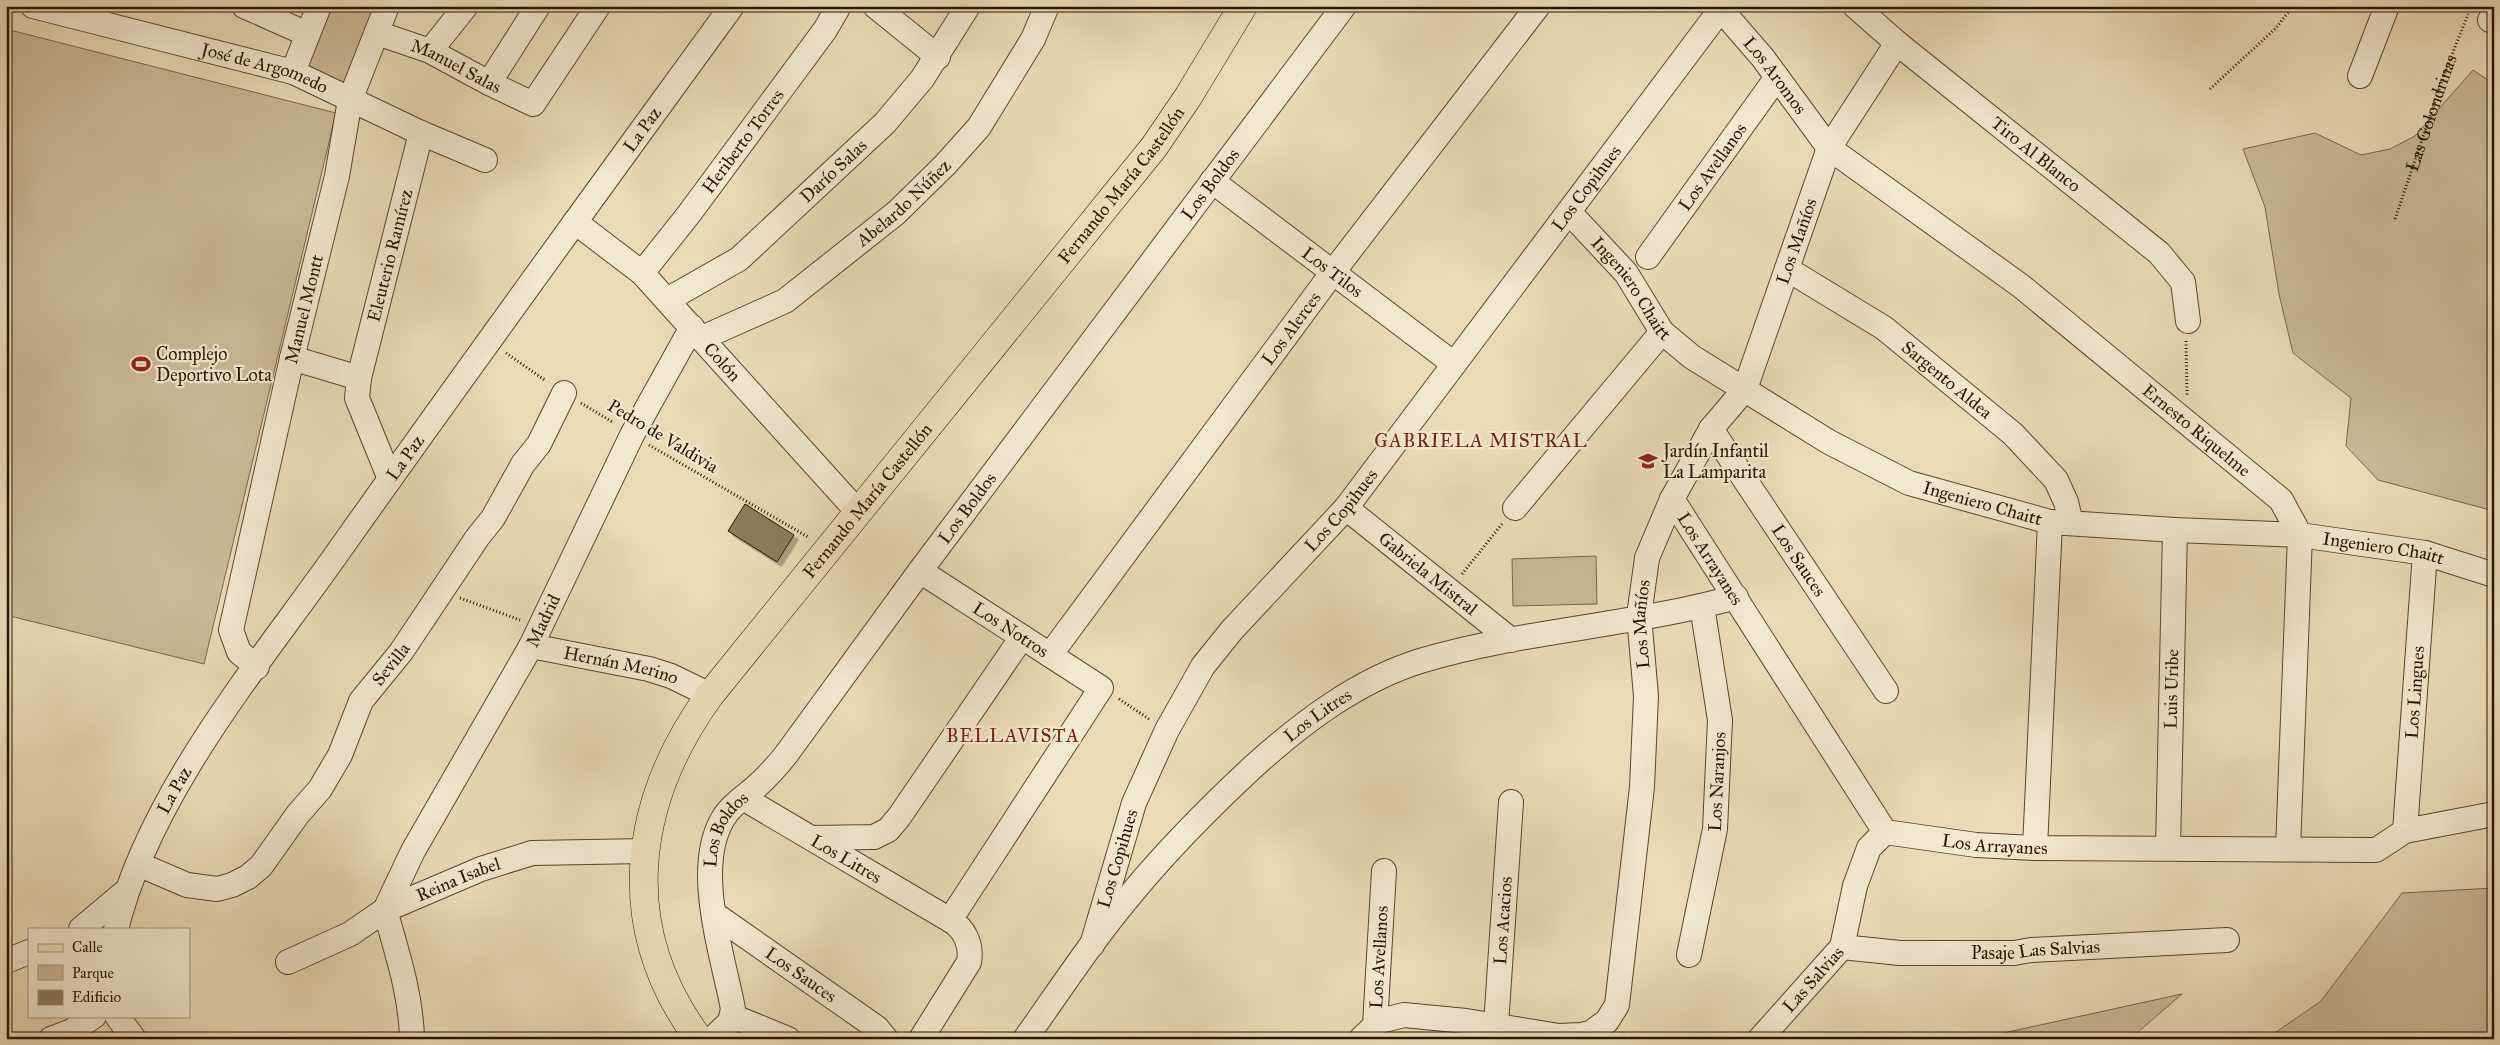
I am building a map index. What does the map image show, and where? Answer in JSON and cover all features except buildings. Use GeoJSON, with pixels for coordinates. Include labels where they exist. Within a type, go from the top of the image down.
{"type":"FeatureCollection","features":[{"type":"Feature","properties":{"kind":"main road","name":"Fernando María Castellón"},"geometry":{"type":"LineString","coordinates":[[699,1039],[670,993],[658,964],[647,921],[645,851],[652,810],[668,764],[689,725],[710,695],[1154,147],[1188,97],[1242,6]]}},
{"type":"Feature","properties":{"kind":"street","name":"José de Argomedo"},"geometry":{"type":"LineString","coordinates":[[33,6],[293,72],[421,133],[485,160]]}},
{"type":"Feature","properties":{"kind":"street"},"geometry":{"type":"LineString","coordinates":[[244,6],[307,34]]}},
{"type":"Feature","properties":{"kind":"street"},"geometry":{"type":"LineString","coordinates":[[293,72],[319,6]]}},
{"type":"Feature","properties":{"kind":"street","name":"Manuel Montt"},"geometry":{"type":"LineString","coordinates":[[257,667],[239,652],[231,630],[292,358],[337,176],[350,100],[378,33],[387,6]]}},
{"type":"Feature","properties":{"kind":"street"},"geometry":{"type":"LineString","coordinates":[[430,51],[466,6]]}},
{"type":"Feature","properties":{"kind":"street"},"geometry":{"type":"LineString","coordinates":[[489,83],[538,6]]}},
{"type":"Feature","properties":{"kind":"street","name":"Manuel Salas"},"geometry":{"type":"LineString","coordinates":[[378,33],[430,51],[533,104],[598,6]]}},
{"type":"Feature","properties":{"kind":"street","name":"La Paz"},"geometry":{"type":"LineString","coordinates":[[116,928],[125,892],[138,864],[184,774],[201,746],[489,341],[732,6]]}},
{"type":"Feature","properties":{"kind":"street","name":"Heriberto Torres"},"geometry":{"type":"LineString","coordinates":[[642,273],[689,214],[825,30],[839,6]]}},
{"type":"Feature","properties":{"kind":"street","name":"Darío Salas"},"geometry":{"type":"LineString","coordinates":[[667,300],[739,259],[885,123],[938,57],[968,6]]}},
{"type":"Feature","properties":{"kind":"street","name":"Abelardo Núñez"},"geometry":{"type":"LineString","coordinates":[[697,333],[785,301],[896,213],[945,165],[979,127],[1034,39],[1048,6]]}},
{"type":"Feature","properties":{"kind":"street","name":"Los Boldos"},"geometry":{"type":"LineString","coordinates":[[732,1016],[714,914],[711,886],[713,846],[716,834],[727,813],[770,774],[788,752],[920,571],[1344,6]]}},
{"type":"Feature","properties":{"kind":"street","name":"Los Alerces"},"geometry":{"type":"LineString","coordinates":[[1050,655],[1333,272],[1538,6]]}},
{"type":"Feature","properties":{"kind":"street","name":"Tiro Al Blanco"},"geometry":{"type":"LineString","coordinates":[[1855,6],[1897,44],[2158,253],[2183,282],[2187,330]]}},
{"type":"Feature","properties":{"kind":"street"},"geometry":{"type":"LineString","coordinates":[[2360,76],[2387,6]]}},
{"type":"Feature","properties":{"kind":"street","name":"Los Aromos"},"geometry":{"type":"LineString","coordinates":[[1720,8],[1777,77],[1829,148]]}},
{"type":"Feature","properties":{"kind":"street","name":"Los Copihues"},"geometry":{"type":"LineString","coordinates":[[1092,945],[1134,803],[1167,730],[1203,666],[1232,630],[1346,508],[1720,8]]}},
{"type":"Feature","properties":{"kind":"street"},"geometry":{"type":"LineString","coordinates":[[886,10],[938,57]]}},
{"type":"Feature","properties":{"kind":"street","name":"Los Mañíos"},"geometry":{"type":"LineString","coordinates":[[1368,1032],[1386,1018],[1404,1015],[1494,1032],[1559,1036],[1582,1035],[1592,1032],[1607,1021],[1617,1005],[1642,787],[1646,696],[1639,616],[1647,558],[1672,499],[1711,429],[1745,389],[1829,148],[1897,44]]}},
{"type":"Feature","properties":{"kind":"street","name":"Los Avellanos"},"geometry":{"type":"LineString","coordinates":[[1648,257],[1777,77]]}},
{"type":"Feature","properties":{"kind":"street","name":"Eleuterio Ramírez"},"geometry":{"type":"LineString","coordinates":[[390,479],[357,398],[359,378],[421,133]]}},
{"type":"Feature","properties":{"kind":"street","name":"Ernesto Riquelme"},"geometry":{"type":"LineString","coordinates":[[1829,148],[2021,286],[2282,500],[2300,535],[2288,850]]}},
{"type":"Feature","properties":{"kind":"street","name":"Los Tilos"},"geometry":{"type":"LineString","coordinates":[[1212,181],[1454,364]]}},
{"type":"Feature","properties":{"kind":"street","name":"Ingeniero Chaitt"},"geometry":{"type":"LineString","coordinates":[[1569,212],[1626,273],[1662,332],[1692,357],[1829,442],[1909,482],[2060,522],[2175,530],[2300,535],[2425,553],[2494,575]]}},
{"type":"Feature","properties":{"kind":"street","name":"Colón"},"geometry":{"type":"LineString","coordinates":[[575,222],[642,273],[858,512]]}},
{"type":"Feature","properties":{"kind":"street","name":"Sargento Aldea"},"geometry":{"type":"LineString","coordinates":[[1788,269],[1884,328],[2013,434],[2056,480],[2066,502],[2060,522],[2035,848]]}},
{"type":"Feature","properties":{"kind":"street"},"geometry":{"type":"LineString","coordinates":[[1516,508],[1662,332]]}},
{"type":"Feature","properties":{"kind":"street","name":"Madrid"},"geometry":{"type":"LineString","coordinates":[[385,910],[413,851],[535,636],[632,434],[697,333]]}},
{"type":"Feature","properties":{"kind":"street"},"geometry":{"type":"LineString","coordinates":[[292,358],[359,378]]}},
{"type":"Feature","properties":{"kind":"street","name":"Sevilla"},"geometry":{"type":"LineString","coordinates":[[138,864],[187,885],[217,889],[232,885],[248,877],[261,866],[298,814],[320,790],[340,756],[362,701],[401,652],[493,518],[523,464],[539,444],[564,393]]}},
{"type":"Feature","properties":{"kind":"street","name":"Los Sauces"},"geometry":{"type":"LineString","coordinates":[[1711,429],[1886,691]]}},
{"type":"Feature","properties":{"kind":"street","name":"Los Arrayanes"},"geometry":{"type":"LineString","coordinates":[[1672,499],[1736,596],[1885,832],[1976,844],[2035,848],[2376,850],[2405,831],[2494,814]]}},
{"type":"Feature","properties":{"kind":"street","name":"Gabriela Mistral"},"geometry":{"type":"LineString","coordinates":[[1346,508],[1511,640]]}},
{"type":"Feature","properties":{"kind":"street","name":"Luis Uribe"},"geometry":{"type":"LineString","coordinates":[[2168,848],[2175,530]]}},
{"type":"Feature","properties":{"kind":"street","name":"Los Lingues"},"geometry":{"type":"LineString","coordinates":[[2405,831],[2425,553]]}},
{"type":"Feature","properties":{"kind":"street","name":"Los Notros"},"geometry":{"type":"LineString","coordinates":[[920,571],[1101,688]]}},
{"type":"Feature","properties":{"kind":"street","name":"Los Litres"},"geometry":{"type":"LineString","coordinates":[[1025,1039],[1132,892],[1174,845],[1262,760],[1327,708],[1372,680],[1422,660],[1511,640],[1702,606],[1736,596]]}},
{"type":"Feature","properties":{"kind":"street","name":"Los Naranjos"},"geometry":{"type":"LineString","coordinates":[[1689,955],[1715,829],[1720,720],[1702,606]]}},
{"type":"Feature","properties":{"kind":"street","name":"Hernán Merino"},"geometry":{"type":"LineString","coordinates":[[535,636],[671,676],[710,695]]}},
{"type":"Feature","properties":{"kind":"street"},"geometry":{"type":"LineString","coordinates":[[811,838],[874,837],[888,830],[899,817],[1022,637]]}},
{"type":"Feature","properties":{"kind":"street"},"geometry":{"type":"LineString","coordinates":[[921,1039],[969,962],[970,950],[965,936],[959,927],[950,920],[1101,688]]}},
{"type":"Feature","properties":{"kind":"street","name":"Los Litres"},"geometry":{"type":"LineString","coordinates":[[744,798],[950,920]]}},
{"type":"Feature","properties":{"kind":"street","name":"Los Acacios"},"geometry":{"type":"LineString","coordinates":[[1494,1032],[1511,802]]}},
{"type":"Feature","properties":{"kind":"street","name":"Las Salvias"},"geometry":{"type":"LineString","coordinates":[[1760,1039],[1842,947],[1855,886],[1869,848],[1885,832]]}},
{"type":"Feature","properties":{"kind":"street","name":"Reina Isabel"},"geometry":{"type":"LineString","coordinates":[[288,962],[350,934],[385,910],[481,869],[532,854],[645,851]]}},
{"type":"Feature","properties":{"kind":"street","name":"Los Avellanos"},"geometry":{"type":"LineString","coordinates":[[1368,1032],[1384,871]]}},
{"type":"Feature","properties":{"kind":"street"},"geometry":{"type":"LineString","coordinates":[[82,928],[125,892]]}},
{"type":"Feature","properties":{"kind":"street"},"geometry":{"type":"LineString","coordinates":[[385,910],[408,991],[412,1011],[412,1039]]}},
{"type":"Feature","properties":{"kind":"street","name":"Los Sauces"},"geometry":{"type":"LineString","coordinates":[[714,914],[877,1028],[886,1039]]}},
{"type":"Feature","properties":{"kind":"street","name":"Pasaje Las Salvias"},"geometry":{"type":"LineString","coordinates":[[1842,947],[1900,953],[2014,953],[2031,950],[2227,940]]}},
{"type":"Feature","properties":{"kind":"street"},"geometry":{"type":"LineString","coordinates":[[6,961],[28,952]]}},
{"type":"Feature","properties":{"kind":"street"},"geometry":{"type":"LineString","coordinates":[[712,1039],[726,1027],[732,1016],[788,1039]]}},
{"type":"Feature","properties":{"kind":"street"},"geometry":{"type":"LineString","coordinates":[[51,1039],[72,1031],[91,1018]]}},
{"type":"Feature","properties":{"kind":"street"},"geometry":{"type":"LineString","coordinates":[[118,1018],[134,1039]]}},
{"type":"Feature","properties":{"kind":"path"},"geometry":{"type":"LineString","coordinates":[[2210,89],[2276,28],[2293,6]]}},
{"type":"Feature","properties":{"kind":"path","name":"Las Golondrinas"},"geometry":{"type":"LineString","coordinates":[[2395,219],[2444,75],[2471,6]]}},
{"type":"Feature","properties":{"kind":"path"},"geometry":{"type":"LineString","coordinates":[[2187,330],[2187,423]]}},
{"type":"Feature","properties":{"kind":"path","name":"Pedro de Valdivia"},"geometry":{"type":"LineString","coordinates":[[489,341],[564,393],[828,549]]}},
{"type":"Feature","properties":{"kind":"path"},"geometry":{"type":"LineString","coordinates":[[1449,590],[1516,508]]}},
{"type":"Feature","properties":{"kind":"path"},"geometry":{"type":"LineString","coordinates":[[444,588],[464,601],[535,636]]}},
{"type":"Feature","properties":{"kind":"path"},"geometry":{"type":"LineString","coordinates":[[1101,688],[1167,730]]}},
{"type":"Feature","properties":{"kind":"green space"},"geometry":{"type":"Polygon","coordinates":[[[332,6],[365,6],[377,12],[340,90],[301,71],[332,6]]]}},
{"type":"Feature","properties":{"kind":"green space","name":"Complejo Deportivo Lota"},"geometry":{"type":"Polygon","coordinates":[[[6,29],[336,113],[204,664],[6,615],[6,29]]]}},
{"type":"Feature","properties":{"kind":"green space"},"geometry":{"type":"Polygon","coordinates":[[[2473,70],[2494,84],[2494,511],[2378,480],[2346,446],[2351,398],[2293,353],[2279,294],[2265,207],[2243,149],[2315,133],[2361,155],[2390,149],[2415,136],[2473,70]]]}},
{"type":"Feature","properties":{"kind":"green space"},"geometry":{"type":"Polygon","coordinates":[[[1596,556],[1597,604],[1513,606],[1512,559],[1596,556]]]}},
{"type":"Feature","properties":{"kind":"green space"},"geometry":{"type":"Polygon","coordinates":[[[2494,888],[2494,1039],[2266,1039],[2321,1001],[2402,893],[2494,888]]]}},
{"type":"Feature","properties":{"kind":"green space"},"geometry":{"type":"Polygon","coordinates":[[[2182,994],[2130,1039],[1976,1039],[2182,994]]]}},
{"type":"Feature","properties":{"kind":"place","name":"Complejo Deportivo Lota"},"geometry":{"type":"Point","coordinates":[141,364]}},
{"type":"Feature","properties":{"kind":"place","name":"Jardín Infantil La Lamparita"},"geometry":{"type":"Point","coordinates":[1648,461]}},
{"type":"Feature","properties":{"kind":"district","name":"GABRIELA MISTRAL"},"geometry":{"type":"Point","coordinates":[1481,440]}},
{"type":"Feature","properties":{"kind":"district","name":"BELLAVISTA"},"geometry":{"type":"Point","coordinates":[1013,735]}}]}
